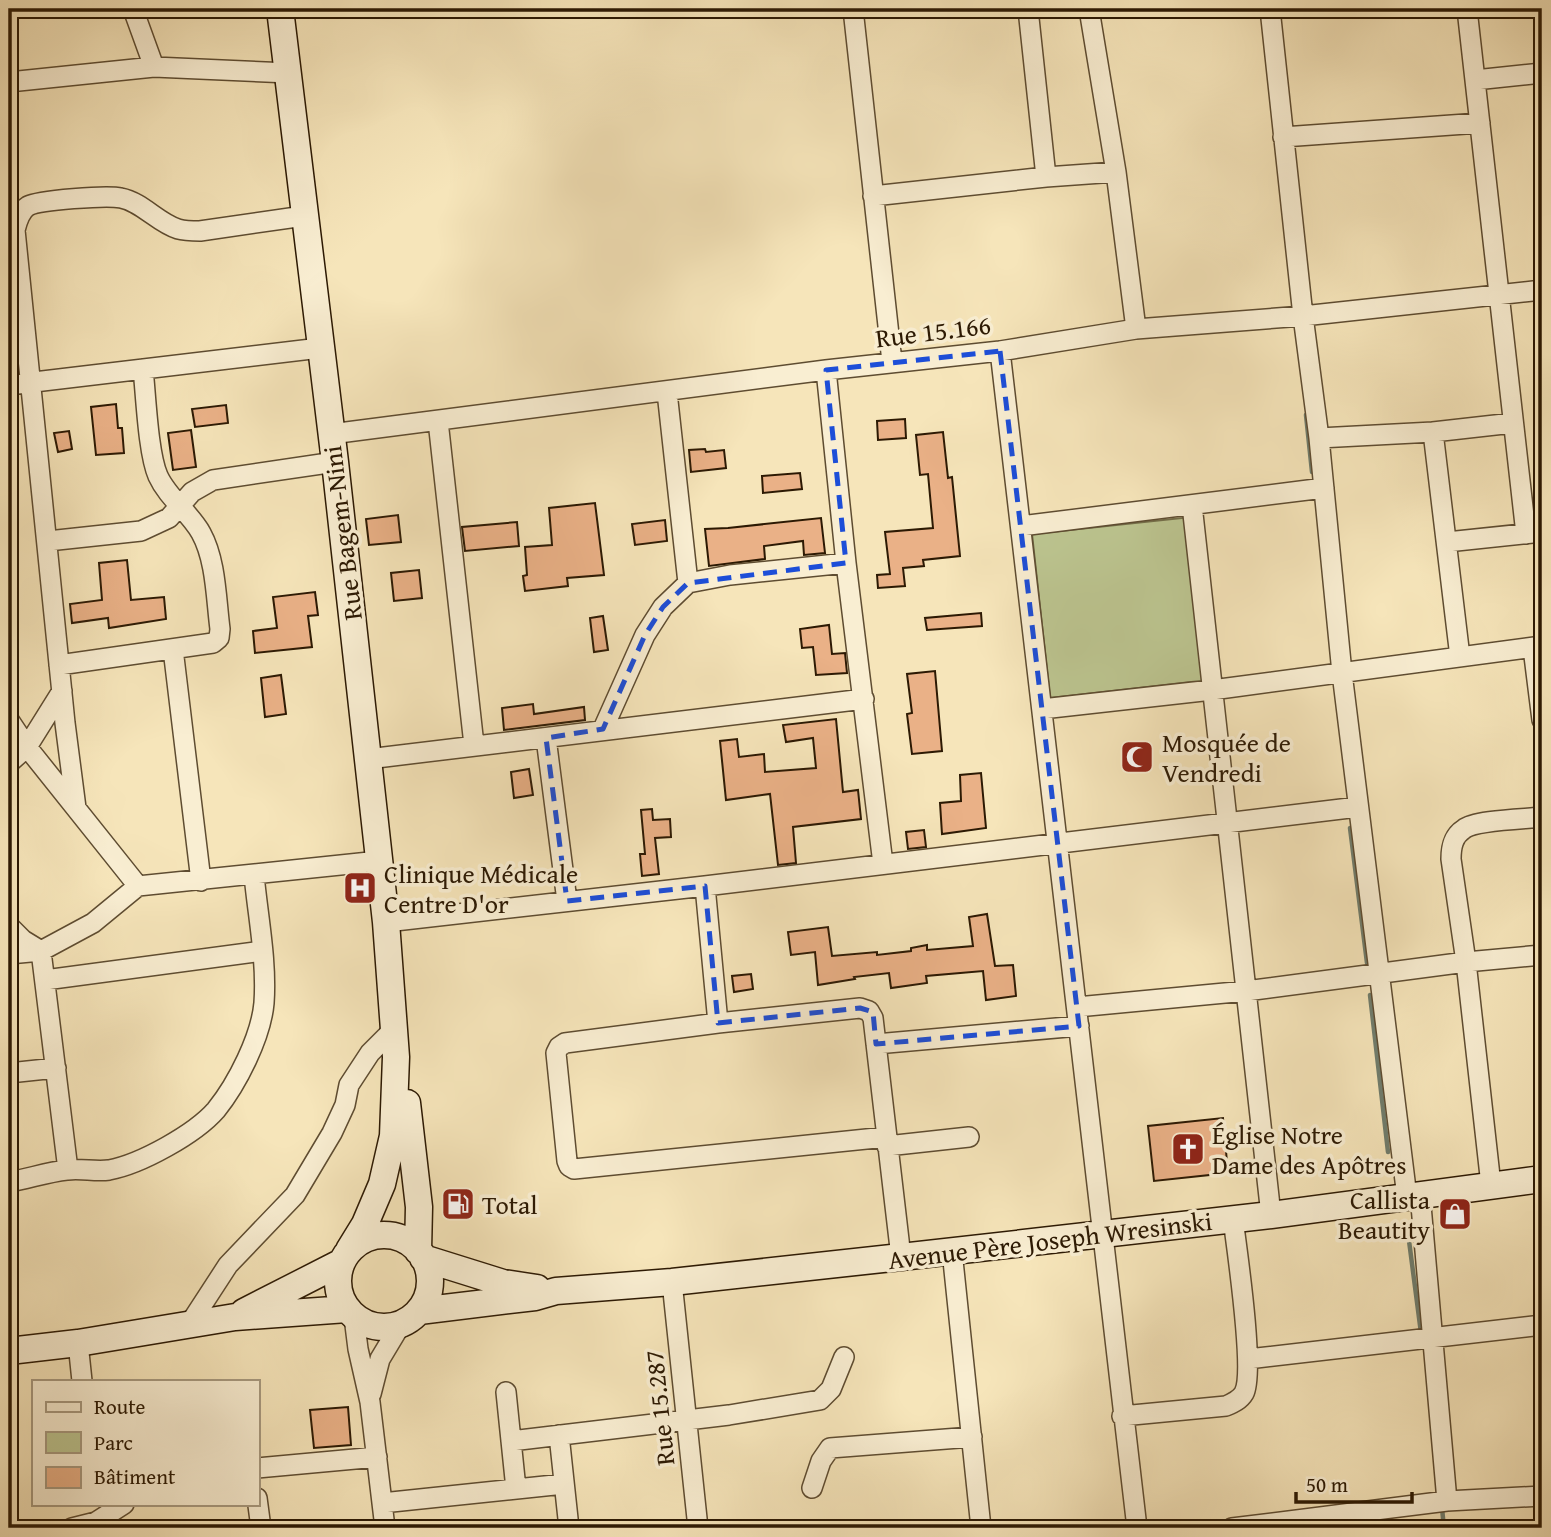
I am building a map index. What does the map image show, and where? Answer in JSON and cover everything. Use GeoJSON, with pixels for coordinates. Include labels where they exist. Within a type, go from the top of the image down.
{"type":"FeatureCollection","features":[{"type":"Feature","properties":{"kind":"street"},"geometry":{"type":"LineString","coordinates":[[133,9],[154,67]]}},
{"type":"Feature","properties":{"kind":"street","name":"Rue Bagem-Nini"},"geometry":{"type":"LineString","coordinates":[[280,9],[368,759],[386,922],[396,1057]]}},
{"type":"Feature","properties":{"kind":"street"},"geometry":{"type":"LineString","coordinates":[[853,9],[892,362]]}},
{"type":"Feature","properties":{"kind":"street"},"geometry":{"type":"LineString","coordinates":[[1028,9],[1046,177]]}},
{"type":"Feature","properties":{"kind":"street"},"geometry":{"type":"LineString","coordinates":[[1089,9],[1116,172],[1136,329]]}},
{"type":"Feature","properties":{"kind":"street"},"geometry":{"type":"LineString","coordinates":[[1270,9],[1319,439],[1342,673],[1378,973],[1432,1336],[1447,1501]]}},
{"type":"Feature","properties":{"kind":"street"},"geometry":{"type":"LineString","coordinates":[[1447,542],[1534,533],[1513,424],[1467,9]]}},
{"type":"Feature","properties":{"kind":"street"},"geometry":{"type":"LineString","coordinates":[[9,82],[154,67],[289,73]]}},
{"type":"Feature","properties":{"kind":"street"},"geometry":{"type":"LineString","coordinates":[[1475,80],[1542,73]]}},
{"type":"Feature","properties":{"kind":"street"},"geometry":{"type":"LineString","coordinates":[[1283,137],[1480,123]]}},
{"type":"Feature","properties":{"kind":"street"},"geometry":{"type":"LineString","coordinates":[[873,196],[1116,172]]}},
{"type":"Feature","properties":{"kind":"street"},"geometry":{"type":"LineString","coordinates":[[76,808],[31,383],[13,249],[18,219],[28,206],[50,201],[121,198],[177,229],[200,232],[304,216]]}},
{"type":"Feature","properties":{"kind":"street","name":"Rue 15.166"},"geometry":{"type":"LineString","coordinates":[[331,434],[826,370],[1000,351],[1136,329],[1303,316],[1542,290]]}},
{"type":"Feature","properties":{"kind":"street"},"geometry":{"type":"LineString","coordinates":[[9,385],[320,348]]}},
{"type":"Feature","properties":{"kind":"street"},"geometry":{"type":"LineString","coordinates":[[1000,351],[1137,1528]]}},
{"type":"Feature","properties":{"kind":"street"},"geometry":{"type":"LineString","coordinates":[[59,665],[213,643],[219,638],[220,629],[208,552],[200,532],[179,508],[158,477],[153,457],[143,369]]}},
{"type":"Feature","properties":{"kind":"street"},"geometry":{"type":"LineString","coordinates":[[826,370],[846,563],[883,864]]}},
{"type":"Feature","properties":{"kind":"street"},"geometry":{"type":"LineString","coordinates":[[667,392],[688,583]]}},
{"type":"Feature","properties":{"kind":"street"},"geometry":{"type":"LineString","coordinates":[[438,421],[474,745]]}},
{"type":"Feature","properties":{"kind":"street"},"geometry":{"type":"LineString","coordinates":[[1319,439],[1513,424]]}},
{"type":"Feature","properties":{"kind":"street"},"geometry":{"type":"LineString","coordinates":[[1433,432],[1460,657]]}},
{"type":"Feature","properties":{"kind":"street"},"geometry":{"type":"LineString","coordinates":[[48,541],[141,531],[169,518],[192,492],[214,480],[335,462]]}},
{"type":"Feature","properties":{"kind":"street"},"geometry":{"type":"LineString","coordinates":[[1021,526],[1324,488]]}},
{"type":"Feature","properties":{"kind":"street"},"geometry":{"type":"LineString","coordinates":[[1192,505],[1271,1215]]}},
{"type":"Feature","properties":{"kind":"street"},"geometry":{"type":"LineString","coordinates":[[603,729],[645,635],[663,607],[688,583],[730,575],[846,563]]}},
{"type":"Feature","properties":{"kind":"street"},"geometry":{"type":"LineString","coordinates":[[1042,709],[1212,690],[1538,647],[1542,720]]}},
{"type":"Feature","properties":{"kind":"street"},"geometry":{"type":"LineString","coordinates":[[173,649],[201,881]]}},
{"type":"Feature","properties":{"kind":"street"},"geometry":{"type":"LineString","coordinates":[[9,763],[27,747],[62,691]]}},
{"type":"Feature","properties":{"kind":"street"},"geometry":{"type":"LineString","coordinates":[[368,759],[864,699]]}},
{"type":"Feature","properties":{"kind":"street"},"geometry":{"type":"LineString","coordinates":[[9,720],[27,747],[138,886]]}},
{"type":"Feature","properties":{"kind":"street"},"geometry":{"type":"LineString","coordinates":[[546,738],[567,901]]}},
{"type":"Feature","properties":{"kind":"street"},"geometry":{"type":"LineString","coordinates":[[386,922],[1358,807]]}},
{"type":"Feature","properties":{"kind":"street"},"geometry":{"type":"LineString","coordinates":[[1492,1185],[1451,846],[1464,828],[1476,824],[1542,817]]}},
{"type":"Feature","properties":{"kind":"street"},"geometry":{"type":"LineString","coordinates":[[9,954],[41,951],[93,923],[138,886],[379,861]]}},
{"type":"Feature","properties":{"kind":"street"},"geometry":{"type":"LineString","coordinates":[[9,1182],[68,1170],[111,1170],[140,1160],[174,1143],[215,1111],[238,1077],[264,1005],[262,951],[254,875]]}},
{"type":"Feature","properties":{"kind":"street"},"geometry":{"type":"LineString","coordinates":[[705,886],[718,1023]]}},
{"type":"Feature","properties":{"kind":"street"},"geometry":{"type":"LineString","coordinates":[[9,926],[23,940],[41,951]]}},
{"type":"Feature","properties":{"kind":"street"},"geometry":{"type":"LineString","coordinates":[[41,951],[68,1170]]}},
{"type":"Feature","properties":{"kind":"street"},"geometry":{"type":"LineString","coordinates":[[45,980],[262,951]]}},
{"type":"Feature","properties":{"kind":"street"},"geometry":{"type":"LineString","coordinates":[[876,1044],[1378,973],[1542,955]]}},
{"type":"Feature","properties":{"kind":"street"},"geometry":{"type":"LineString","coordinates":[[901,1257],[887,1141],[873,1018],[869,1011],[860,1008],[718,1023],[565,1043],[559,1047],[556,1053],[569,1166],[574,1170],[887,1141],[969,1137]]}},
{"type":"Feature","properties":{"kind":"street"},"geometry":{"type":"LineString","coordinates":[[190,1325],[228,1265],[295,1195],[332,1133],[345,1105],[349,1085],[370,1053],[394,1030]]}},
{"type":"Feature","properties":{"kind":"street"},"geometry":{"type":"LineString","coordinates":[[370,1402],[380,1359],[426,1299],[430,1285],[429,1271],[421,1254],[419,1206],[405,1084],[396,1057]]}},
{"type":"Feature","properties":{"kind":"street"},"geometry":{"type":"LineString","coordinates":[[385,1528],[370,1402],[350,1313],[339,1294],[337,1278],[383,1184],[393,1136],[396,1057]]}},
{"type":"Feature","properties":{"kind":"street"},"geometry":{"type":"LineString","coordinates":[[9,1073],[56,1068]]}},
{"type":"Feature","properties":{"kind":"street","name":"Avenue Père Joseph Wresinski"},"geometry":{"type":"LineString","coordinates":[[410,1317],[535,1297],[556,1291],[672,1282],[1271,1215],[1542,1179]]}},
{"type":"Feature","properties":{"kind":"street"},"geometry":{"type":"LineString","coordinates":[[1122,1416],[1226,1406],[1238,1400],[1245,1392],[1248,1359],[1233,1219]]}},
{"type":"Feature","properties":{"kind":"street"},"geometry":{"type":"LineString","coordinates":[[235,1317],[346,1256],[359,1242],[371,1237],[397,1237],[421,1254]]}},
{"type":"Feature","properties":{"kind":"street"},"geometry":{"type":"LineString","coordinates":[[952,1251],[981,1528]]}},
{"type":"Feature","properties":{"kind":"street","name":"Avenue Père Joseph Wresinski"},"geometry":{"type":"LineString","coordinates":[[421,1254],[503,1283],[556,1291]]}},
{"type":"Feature","properties":{"kind":"street","name":"Rue 15.287"},"geometry":{"type":"LineString","coordinates":[[672,1282],[698,1528]]}},
{"type":"Feature","properties":{"kind":"street"},"geometry":{"type":"LineString","coordinates":[[9,1351],[78,1343],[235,1317],[350,1313],[376,1327],[410,1317]]}},
{"type":"Feature","properties":{"kind":"street"},"geometry":{"type":"LineString","coordinates":[[1248,1359],[1542,1325]]}},
{"type":"Feature","properties":{"kind":"street"},"geometry":{"type":"LineString","coordinates":[[78,1343],[82,1380]]}},
{"type":"Feature","properties":{"kind":"street"},"geometry":{"type":"LineString","coordinates":[[511,1441],[687,1420],[820,1400],[831,1390],[844,1357]]}},
{"type":"Feature","properties":{"kind":"street"},"geometry":{"type":"LineString","coordinates":[[506,1392],[516,1489]]}},
{"type":"Feature","properties":{"kind":"street"},"geometry":{"type":"LineString","coordinates":[[559,1435],[569,1528]]}},
{"type":"Feature","properties":{"kind":"street"},"geometry":{"type":"LineString","coordinates":[[812,1488],[821,1461],[830,1448],[972,1437]]}},
{"type":"Feature","properties":{"kind":"street"},"geometry":{"type":"LineString","coordinates":[[259,1468],[377,1457]]}},
{"type":"Feature","properties":{"kind":"street"},"geometry":{"type":"LineString","coordinates":[[382,1503],[564,1484]]}},
{"type":"Feature","properties":{"kind":"street"},"geometry":{"type":"LineString","coordinates":[[1232,1528],[1447,1501],[1542,1496]]}},
{"type":"Feature","properties":{"kind":"street"},"geometry":{"type":"LineString","coordinates":[[72,1528],[95,1513],[118,1506]]}},
{"type":"Feature","properties":{"kind":"street"},"geometry":{"type":"LineString","coordinates":[[258,1506],[261,1528]]}},
{"type":"Feature","properties":{"kind":"highlighted area"},"geometry":{"type":"Polygon","coordinates":[[[1000,351],[1079,1026],[876,1044],[873,1012],[860,1008],[718,1023],[705,886],[567,901],[546,738],[603,729],[645,635],[663,607],[688,583],[846,563],[826,370],[1000,351]]]}},
{"type":"Feature","properties":{"kind":"green space"},"geometry":{"type":"Polygon","coordinates":[[[1191,517],[1209,680],[1050,698],[1032,534],[1191,517]]]}},
{"type":"Feature","properties":{"kind":"building"},"geometry":{"type":"Polygon","coordinates":[[[116,404],[124,453],[96,455],[91,407],[116,404]]]}},
{"type":"Feature","properties":{"kind":"building"},"geometry":{"type":"Polygon","coordinates":[[[226,405],[228,423],[195,427],[192,409],[226,405]]]}},
{"type":"Feature","properties":{"kind":"building"},"geometry":{"type":"Polygon","coordinates":[[[905,419],[906,438],[878,440],[877,421],[905,419]]]}},
{"type":"Feature","properties":{"kind":"building"},"geometry":{"type":"Polygon","coordinates":[[[191,430],[196,467],[173,470],[168,433],[191,430]]]}},
{"type":"Feature","properties":{"kind":"building"},"geometry":{"type":"Polygon","coordinates":[[[69,431],[72,449],[58,452],[54,433],[69,431]]]}},
{"type":"Feature","properties":{"kind":"building"},"geometry":{"type":"Polygon","coordinates":[[[943,432],[948,478],[952,477],[960,556],[923,560],[924,566],[903,568],[905,586],[878,588],[877,575],[890,574],[885,532],[933,528],[928,474],[920,475],[916,435],[943,432]]]}},
{"type":"Feature","properties":{"kind":"building"},"geometry":{"type":"Polygon","coordinates":[[[705,449],[706,452],[724,450],[726,468],[691,472],[689,450],[705,449]]]}},
{"type":"Feature","properties":{"kind":"building"},"geometry":{"type":"Polygon","coordinates":[[[800,473],[802,489],[763,493],[762,476],[800,473]]]}},
{"type":"Feature","properties":{"kind":"building"},"geometry":{"type":"Polygon","coordinates":[[[595,503],[604,575],[567,578],[568,586],[525,591],[525,547],[552,545],[549,508],[595,503]]]}},
{"type":"Feature","properties":{"kind":"building"},"geometry":{"type":"Polygon","coordinates":[[[398,515],[401,542],[369,545],[366,519],[398,515]]]}},
{"type":"Feature","properties":{"kind":"building"},"geometry":{"type":"Polygon","coordinates":[[[821,518],[825,553],[804,555],[803,541],[764,546],[765,559],[709,566],[705,529],[821,518]]]}},
{"type":"Feature","properties":{"kind":"building"},"geometry":{"type":"Polygon","coordinates":[[[665,520],[667,541],[635,545],[632,524],[665,520]]]}},
{"type":"Feature","properties":{"kind":"building"},"geometry":{"type":"Polygon","coordinates":[[[517,522],[519,546],[465,551],[462,527],[517,522]]]}},
{"type":"Feature","properties":{"kind":"building"},"geometry":{"type":"Polygon","coordinates":[[[127,560],[131,600],[164,597],[166,619],[109,628],[108,618],[72,623],[70,604],[102,600],[99,563],[127,560]]]}},
{"type":"Feature","properties":{"kind":"building"},"geometry":{"type":"Polygon","coordinates":[[[419,570],[422,598],[394,601],[391,573],[419,570]]]}},
{"type":"Feature","properties":{"kind":"building"},"geometry":{"type":"Polygon","coordinates":[[[315,592],[318,615],[308,616],[312,647],[255,653],[253,631],[277,628],[273,597],[315,592]]]}},
{"type":"Feature","properties":{"kind":"building"},"geometry":{"type":"Polygon","coordinates":[[[981,613],[982,626],[927,630],[925,618],[981,613]]]}},
{"type":"Feature","properties":{"kind":"building"},"geometry":{"type":"Polygon","coordinates":[[[603,616],[608,650],[594,652],[590,618],[603,616]]]}},
{"type":"Feature","properties":{"kind":"building"},"geometry":{"type":"Polygon","coordinates":[[[829,625],[832,654],[845,653],[847,673],[816,675],[813,647],[802,648],[800,629],[829,625]]]}},
{"type":"Feature","properties":{"kind":"building"},"geometry":{"type":"Polygon","coordinates":[[[935,671],[942,751],[912,754],[907,714],[912,713],[907,674],[935,671]]]}},
{"type":"Feature","properties":{"kind":"building"},"geometry":{"type":"Polygon","coordinates":[[[281,675],[286,714],[265,717],[261,678],[281,675]]]}},
{"type":"Feature","properties":{"kind":"building"},"geometry":{"type":"Polygon","coordinates":[[[533,704],[534,714],[584,707],[585,720],[504,730],[502,708],[533,704]]]}},
{"type":"Feature","properties":{"kind":"building"},"geometry":{"type":"Polygon","coordinates":[[[836,719],[843,792],[858,790],[861,819],[793,827],[796,863],[778,865],[770,794],[726,800],[720,741],[737,739],[739,757],[764,754],[765,772],[816,768],[813,738],[786,742],[783,725],[836,719]]]}},
{"type":"Feature","properties":{"kind":"building"},"geometry":{"type":"Polygon","coordinates":[[[529,769],[533,795],[514,798],[511,772],[529,769]]]}},
{"type":"Feature","properties":{"kind":"building"},"geometry":{"type":"Polygon","coordinates":[[[981,773],[986,828],[942,834],[940,803],[961,801],[960,775],[981,773]]]}},
{"type":"Feature","properties":{"kind":"building"},"geometry":{"type":"Polygon","coordinates":[[[652,809],[653,820],[670,819],[671,837],[655,838],[659,874],[642,876],[640,854],[645,854],[641,810],[652,809]]]}},
{"type":"Feature","properties":{"kind":"building"},"geometry":{"type":"Polygon","coordinates":[[[924,830],[926,847],[908,849],[906,832],[924,830]]]}},
{"type":"Feature","properties":{"kind":"building"},"geometry":{"type":"Polygon","coordinates":[[[987,914],[995,966],[1013,965],[1016,996],[986,1000],[983,971],[926,976],[927,983],[891,988],[889,973],[818,985],[815,952],[791,955],[788,932],[828,927],[832,956],[877,952],[877,955],[911,951],[911,948],[927,945],[927,950],[973,946],[969,917],[987,914]]]}},
{"type":"Feature","properties":{"kind":"building"},"geometry":{"type":"Polygon","coordinates":[[[751,974],[753,989],[734,992],[732,976],[751,974]]]}},
{"type":"Feature","properties":{"kind":"building","name":"Église Notre Dame des Apôtres"},"geometry":{"type":"Polygon","coordinates":[[[1223,1118],[1228,1173],[1154,1181],[1148,1126],[1223,1118]]]}},
{"type":"Feature","properties":{"kind":"building"},"geometry":{"type":"Polygon","coordinates":[[[463,1192],[466,1215],[452,1217],[449,1194],[463,1192]]]}},
{"type":"Feature","properties":{"kind":"building"},"geometry":{"type":"Polygon","coordinates":[[[348,1407],[351,1445],[314,1448],[310,1410],[348,1407]]]}},
{"type":"Feature","properties":{"kind":"waterway"},"geometry":{"type":"LineString","coordinates":[[1306,415],[1312,472]]}},
{"type":"Feature","properties":{"kind":"waterway"},"geometry":{"type":"LineString","coordinates":[[1350,828],[1367,963]]}},
{"type":"Feature","properties":{"kind":"waterway"},"geometry":{"type":"LineString","coordinates":[[1370,995],[1388,1152]]}},
{"type":"Feature","properties":{"kind":"waterway"},"geometry":{"type":"LineString","coordinates":[[1408,1233],[1421,1333]]}},
{"type":"Feature","properties":{"kind":"waterway"},"geometry":{"type":"LineString","coordinates":[[1442,1508],[1444,1528]]}},
{"type":"Feature","properties":{"kind":"place","name":"Mosquée de Vendredi"},"geometry":{"type":"Point","coordinates":[1137,757]}},
{"type":"Feature","properties":{"kind":"place","name":"Clinique Médicale Centre D'or"},"geometry":{"type":"Point","coordinates":[360,888]}},
{"type":"Feature","properties":{"kind":"place","name":"Église Notre Dame des Apôtres"},"geometry":{"type":"Point","coordinates":[1188,1149]}},
{"type":"Feature","properties":{"kind":"place","name":"Total"},"geometry":{"type":"Point","coordinates":[458,1204]}},
{"type":"Feature","properties":{"kind":"place","name":"Callista Beautity"},"geometry":{"type":"Point","coordinates":[1455,1214]}}]}
